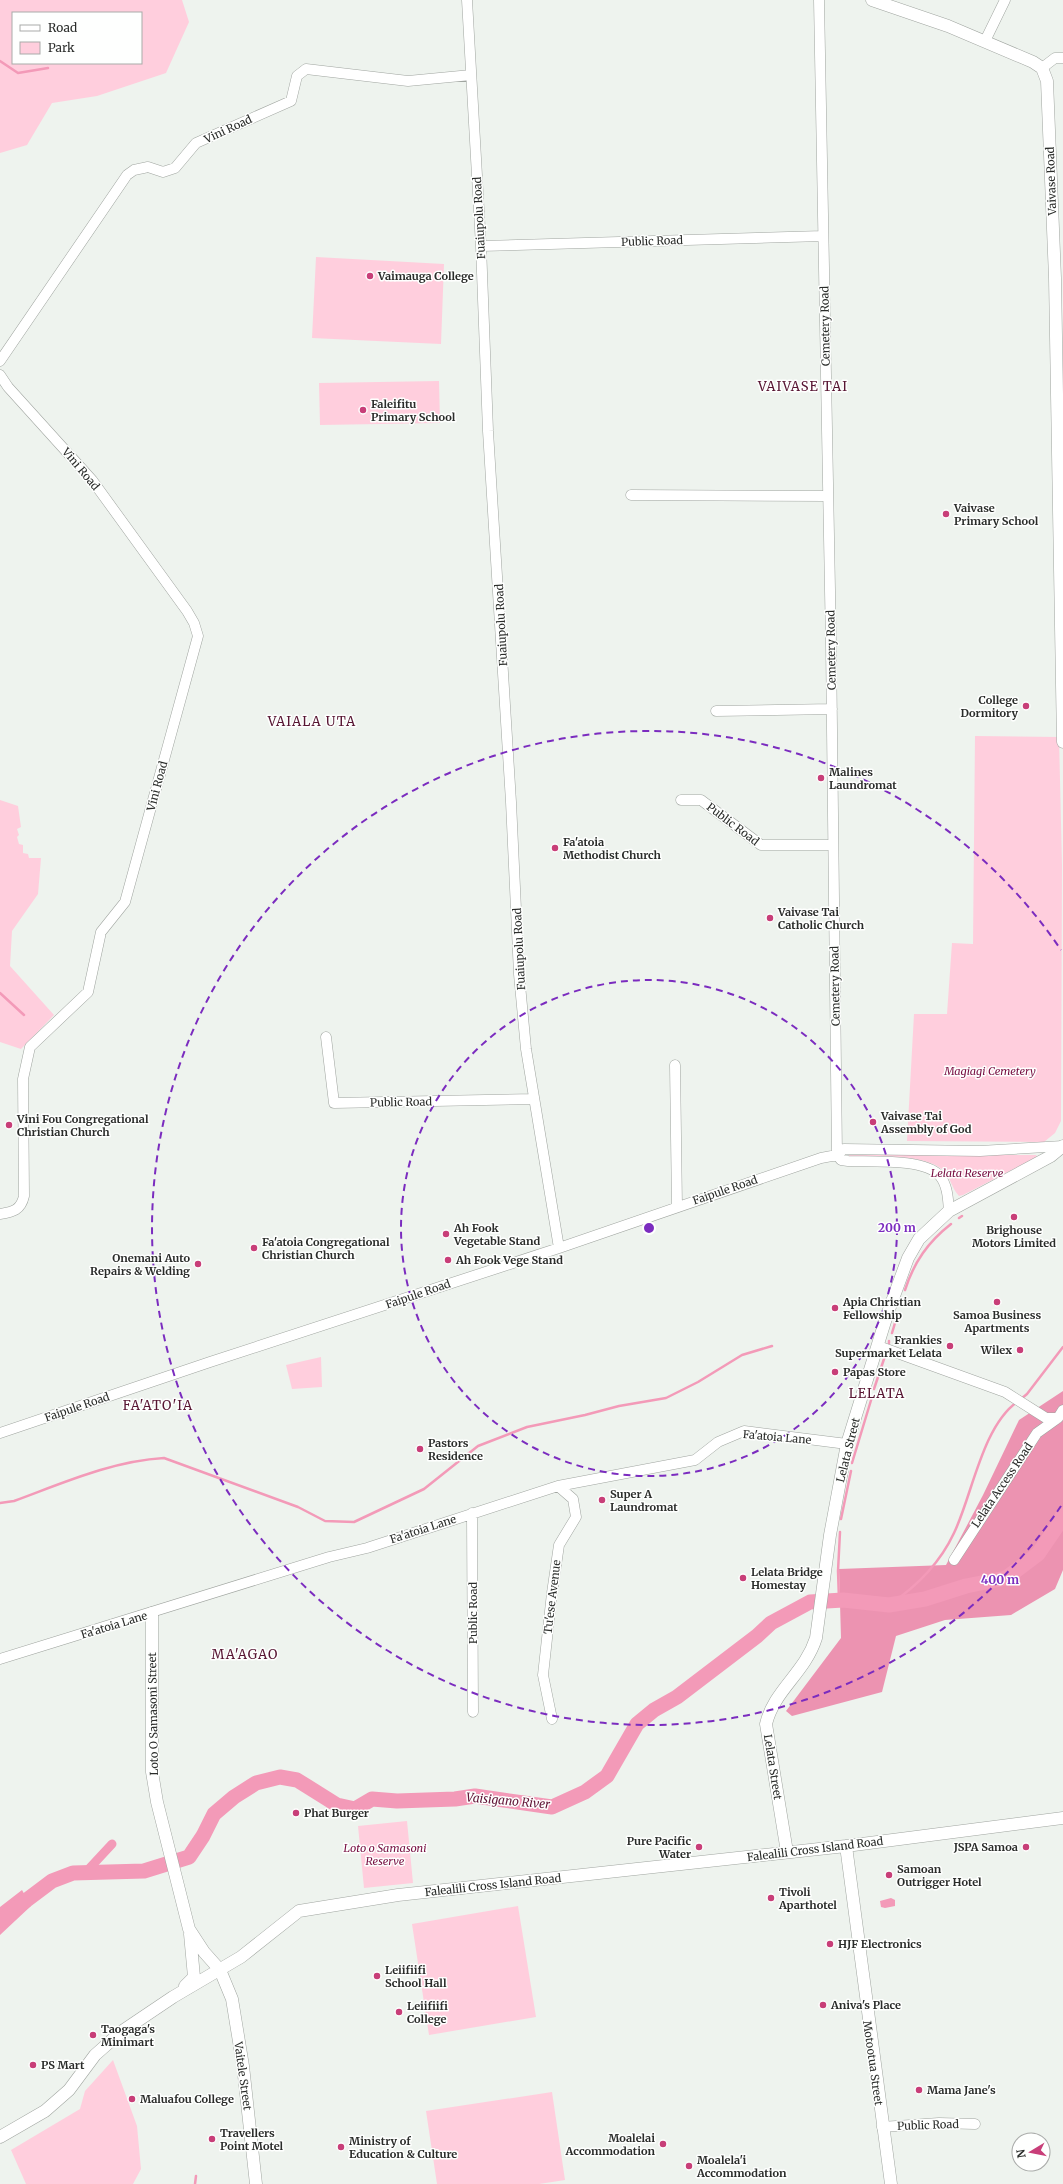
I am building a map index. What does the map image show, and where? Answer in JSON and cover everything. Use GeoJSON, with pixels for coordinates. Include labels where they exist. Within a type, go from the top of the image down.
{"type":"FeatureCollection","features":[{"type":"Feature","properties":{"kind":"main road"},"geometry":{"type":"LineString","coordinates":[[872,0],[985,41],[1042,68]]}},
{"type":"Feature","properties":{"kind":"main road","name":"Vaivase Road"},"geometry":{"type":"LineString","coordinates":[[1042,68],[1047,88],[1054,248],[1063,742]]}},
{"type":"Feature","properties":{"kind":"main road","name":"Lelata Street"},"geometry":{"type":"LineString","coordinates":[[786,1852],[766,1724],[769,1711],[779,1695],[811,1654],[818,1624],[830,1536],[847,1444],[894,1293],[908,1258],[919,1239],[949,1211],[1051,1156],[1063,1146]]}},
{"type":"Feature","properties":{"kind":"main road","name":"Loto O Samasoni Street"},"geometry":{"type":"LineString","coordinates":[[152,1613],[152,1772],[157,1802],[189,1929]]}},
{"type":"Feature","properties":{"kind":"main road","name":"Falealili Cross Island Road"},"geometry":{"type":"LineString","coordinates":[[0,2137],[45,2111],[69,2090],[95,2056],[121,2032],[172,1998],[220,1970],[247,1952],[299,1911],[398,1895],[846,1846],[1063,1818]]}},
{"type":"Feature","properties":{"kind":"main road","name":"Motootua Street"},"geometry":{"type":"LineString","coordinates":[[846,1846],[882,2127],[891,2184]]}},
{"type":"Feature","properties":{"kind":"main road"},"geometry":{"type":"LineString","coordinates":[[189,1929],[204,1952],[220,1970]]}},
{"type":"Feature","properties":{"kind":"main road"},"geometry":{"type":"LineString","coordinates":[[172,1998],[194,1977],[189,1929]]}},
{"type":"Feature","properties":{"kind":"main road","name":"Vaitele Street"},"geometry":{"type":"LineString","coordinates":[[220,1970],[232,1999],[243,2066],[256,2184]]}},
{"type":"Feature","properties":{"kind":"street","name":"Fuaiupolu Road"},"geometry":{"type":"LineString","coordinates":[[467,0],[481,246],[488,431],[511,794],[519,974],[526,1048],[559,1248]]}},
{"type":"Feature","properties":{"kind":"street","name":"Cemetery Road"},"geometry":{"type":"LineString","coordinates":[[819,0],[832,709],[837,1155]]}},
{"type":"Feature","properties":{"kind":"street"},"geometry":{"type":"LineString","coordinates":[[985,41],[1005,0]]}},
{"type":"Feature","properties":{"kind":"street"},"geometry":{"type":"LineString","coordinates":[[1042,68],[1055,58],[1063,58]]}},
{"type":"Feature","properties":{"kind":"street","name":"Vini Road"},"geometry":{"type":"LineString","coordinates":[[0,361],[128,175],[134,170],[148,167],[163,172],[175,168],[196,143],[249,118],[290,101],[297,76],[306,69],[408,81],[471,75]]}},
{"type":"Feature","properties":{"kind":"street","name":"Public Road"},"geometry":{"type":"LineString","coordinates":[[481,246],[823,236]]}},
{"type":"Feature","properties":{"kind":"street","name":"Vini Road"},"geometry":{"type":"LineString","coordinates":[[0,375],[92,480],[187,611],[194,623],[198,636],[125,902],[101,932],[88,992],[30,1047],[23,1079],[24,1196],[22,1206],[14,1212],[0,1214]]}},
{"type":"Feature","properties":{"kind":"street"},"geometry":{"type":"LineString","coordinates":[[631,495],[827,496]]}},
{"type":"Feature","properties":{"kind":"street"},"geometry":{"type":"LineString","coordinates":[[716,711],[832,709]]}},
{"type":"Feature","properties":{"kind":"street","name":"Public Road"},"geometry":{"type":"LineString","coordinates":[[681,800],[701,800],[761,845],[833,845]]}},
{"type":"Feature","properties":{"kind":"street","name":"Public Road"},"geometry":{"type":"LineString","coordinates":[[326,1037],[334,1103],[534,1099]]}},
{"type":"Feature","properties":{"kind":"street"},"geometry":{"type":"LineString","coordinates":[[675,1064],[677,1207]]}},
{"type":"Feature","properties":{"kind":"street","name":"Faipule Road"},"geometry":{"type":"LineString","coordinates":[[0,1433],[210,1362],[559,1248],[821,1158],[837,1155],[844,1149],[987,1150],[1063,1146]]}},
{"type":"Feature","properties":{"kind":"street"},"geometry":{"type":"LineString","coordinates":[[837,1155],[841,1160],[848,1162],[892,1162],[932,1170],[940,1176],[945,1185],[948,1194],[949,1211]]}},
{"type":"Feature","properties":{"kind":"street","name":"Lelata Access Road"},"geometry":{"type":"LineString","coordinates":[[878,1346],[1005,1392],[1046,1418],[1061,1414]]}},
{"type":"Feature","properties":{"kind":"street","name":"Lelata Access Road"},"geometry":{"type":"LineString","coordinates":[[954,1560],[1037,1432],[1061,1414]]}},
{"type":"Feature","properties":{"kind":"street","name":"Fa'atoia Lane"},"geometry":{"type":"LineString","coordinates":[[0,1659],[329,1557],[367,1548],[558,1486],[695,1460],[718,1442],[744,1431],[847,1444]]}},
{"type":"Feature","properties":{"kind":"street","name":"Tu'ese Avenue"},"geometry":{"type":"LineString","coordinates":[[552,1719],[543,1675],[552,1593],[559,1545],[576,1517],[572,1500],[558,1486]]}},
{"type":"Feature","properties":{"kind":"street","name":"Public Road"},"geometry":{"type":"LineString","coordinates":[[472,1513],[473,1712]]}},
{"type":"Feature","properties":{"kind":"street","name":"Public Road"},"geometry":{"type":"LineString","coordinates":[[882,2127],[939,2123],[975,2124]]}},
{"type":"Feature","properties":{"kind":"green space"},"geometry":{"type":"Polygon","coordinates":[[[0,0],[182,0],[189,22],[166,73],[97,96],[52,103],[27,145],[0,153],[0,0]]]}},
{"type":"Feature","properties":{"kind":"green space"},"geometry":{"type":"Polygon","coordinates":[[[316,257],[444,264],[441,344],[312,338],[316,257]]]}},
{"type":"Feature","properties":{"kind":"green space"},"geometry":{"type":"Polygon","coordinates":[[[439,381],[440,423],[320,425],[319,383],[439,381]]]}},
{"type":"Feature","properties":{"kind":"green space","name":"Magiagi Cemetery"},"geometry":{"type":"Polygon","coordinates":[[[975,736],[1059,737],[1062,865],[1061,1121],[1055,1133],[1044,1142],[907,1141],[914,1014],[947,1014],[952,943],[973,944],[975,736]]]}},
{"type":"Feature","properties":{"kind":"green space"},"geometry":{"type":"Polygon","coordinates":[[[0,800],[18,806],[21,827],[17,829],[19,835],[17,837],[19,844],[23,845],[23,853],[28,854],[29,858],[41,858],[38,894],[12,931],[10,966],[54,1015],[21,1049],[0,1042],[0,800]]]}},
{"type":"Feature","properties":{"kind":"green space","name":"Lelata Reserve"},"geometry":{"type":"Polygon","coordinates":[[[849,1155],[1036,1155],[1037,1157],[959,1196],[954,1190],[946,1173],[934,1165],[911,1158],[849,1155]]]}},
{"type":"Feature","properties":{"kind":"green space"},"geometry":{"type":"Polygon","coordinates":[[[321,1357],[322,1387],[292,1389],[286,1365],[321,1357]]]}},
{"type":"Feature","properties":{"kind":"green space","name":"Loto o Samasoni Reserve"},"geometry":{"type":"Polygon","coordinates":[[[407,1821],[413,1883],[364,1888],[358,1826],[407,1821]]]}},
{"type":"Feature","properties":{"kind":"green space"},"geometry":{"type":"Polygon","coordinates":[[[518,1906],[536,2017],[429,2035],[412,1924],[518,1906]]]}},
{"type":"Feature","properties":{"kind":"green space"},"geometry":{"type":"Polygon","coordinates":[[[113,2060],[137,2126],[141,2169],[133,2184],[26,2184],[11,2150],[80,2109],[85,2091],[113,2060]]]}},
{"type":"Feature","properties":{"kind":"green space"},"geometry":{"type":"Polygon","coordinates":[[[552,2092],[565,2180],[539,2184],[437,2184],[426,2111],[552,2092]]]}},
{"type":"Feature","properties":{"kind":"shaded area"},"geometry":{"type":"Polygon","coordinates":[[[1063,1391],[1063,1570],[1055,1589],[1011,1615],[945,1620],[896,1636],[882,1692],[792,1716],[786,1711],[841,1638],[839,1569],[946,1565],[983,1495],[1019,1420],[1063,1391]]]}},
{"type":"Feature","properties":{"kind":"shaded area"},"geometry":{"type":"Polygon","coordinates":[[[22,1890],[31,1906],[0,1935],[0,1907],[22,1890]]]}},
{"type":"Feature","properties":{"kind":"shaded area"},"geometry":{"type":"Polygon","coordinates":[[[891,1898],[895,1900],[895,1906],[885,1908],[881,1907],[880,1901],[891,1898]]]}},
{"type":"Feature","properties":{"kind":"waterway"},"geometry":{"type":"LineString","coordinates":[[0,61],[18,73],[48,68]]}},
{"type":"Feature","properties":{"kind":"waterway"},"geometry":{"type":"LineString","coordinates":[[0,993],[24,1015]]}},
{"type":"Feature","properties":{"kind":"waterway"},"geometry":{"type":"LineString","coordinates":[[905,1290],[913,1270],[923,1253],[935,1238],[951,1224]]}},
{"type":"Feature","properties":{"kind":"waterway"},"geometry":{"type":"LineString","coordinates":[[892,1333],[895,1323]]}},
{"type":"Feature","properties":{"kind":"waterway"},"geometry":{"type":"LineString","coordinates":[[0,1503],[14,1501],[69,1480],[107,1468],[126,1463],[164,1458],[298,1507],[325,1521],[354,1522],[424,1489],[478,1446],[527,1427],[585,1415],[619,1406],[666,1398],[698,1382],[742,1355],[772,1346]]}},
{"type":"Feature","properties":{"kind":"waterway"},"geometry":{"type":"LineString","coordinates":[[1021,1399],[1027,1394],[1063,1347]]}},
{"type":"Feature","properties":{"kind":"waterway"},"geometry":{"type":"LineString","coordinates":[[874,1389],[885,1356]]}},
{"type":"Feature","properties":{"kind":"waterway"},"geometry":{"type":"LineString","coordinates":[[852,1463],[872,1397]]}},
{"type":"Feature","properties":{"kind":"waterway"},"geometry":{"type":"LineString","coordinates":[[889,1605],[918,1582],[942,1554],[954,1533],[986,1445],[1005,1413],[1017,1402]]}},
{"type":"Feature","properties":{"kind":"waterway"},"geometry":{"type":"LineString","coordinates":[[841,1519],[851,1471]]}},
{"type":"Feature","properties":{"kind":"waterway","name":"Vaisigano River"},"geometry":{"type":"LineString","coordinates":[[0,1920],[52,1881],[73,1873],[144,1871],[189,1857],[203,1836],[214,1814],[234,1797],[256,1783],[280,1777],[297,1780],[337,1805],[355,1809],[372,1799],[397,1801],[455,1799],[475,1796],[552,1807],[585,1792],[607,1776],[637,1724],[654,1710],[677,1697],[757,1636],[771,1623],[810,1602],[843,1600],[889,1605],[925,1599],[966,1586],[1006,1578],[1038,1554],[1060,1522],[1063,1514]]}},
{"type":"Feature","properties":{"kind":"waterway","name":"Vaisigano River"},"geometry":{"type":"LineString","coordinates":[[1060,1522],[1063,1518]]}},
{"type":"Feature","properties":{"kind":"waterway"},"geometry":{"type":"LineString","coordinates":[[839,1600],[838,1571],[840,1532]]}},
{"type":"Feature","properties":{"kind":"waterway"},"geometry":{"type":"LineString","coordinates":[[86,1872],[112,1844]]}},
{"type":"Feature","properties":{"kind":"waterway"},"geometry":{"type":"LineString","coordinates":[[195,2184],[196,2176]]}},
{"type":"Feature","properties":{"kind":"place","name":"Vaimauga College"},"geometry":{"type":"Point","coordinates":[370,276]}},
{"type":"Feature","properties":{"kind":"place","name":"Faleifitu Primary School"},"geometry":{"type":"Point","coordinates":[363,410]}},
{"type":"Feature","properties":{"kind":"place","name":"Vaivase Primary School"},"geometry":{"type":"Point","coordinates":[946,514]}},
{"type":"Feature","properties":{"kind":"place","name":"College Dormitory"},"geometry":{"type":"Point","coordinates":[1026,706]}},
{"type":"Feature","properties":{"kind":"place","name":"Malines Laundromat"},"geometry":{"type":"Point","coordinates":[821,778]}},
{"type":"Feature","properties":{"kind":"place","name":"Fa'atoia Methodist Church"},"geometry":{"type":"Point","coordinates":[555,848]}},
{"type":"Feature","properties":{"kind":"place","name":"Vaivase Tai Catholic Church"},"geometry":{"type":"Point","coordinates":[770,918]}},
{"type":"Feature","properties":{"kind":"place","name":"Vaivase Tai Assembly of God"},"geometry":{"type":"Point","coordinates":[873,1122]}},
{"type":"Feature","properties":{"kind":"place","name":"Vini Fou Congregational Christian Church"},"geometry":{"type":"Point","coordinates":[9,1125]}},
{"type":"Feature","properties":{"kind":"place","name":"Brighouse Motors Limited"},"geometry":{"type":"Point","coordinates":[1014,1217]}},
{"type":"Feature","properties":{"kind":"place","name":"Ah Fook Vegetable Stand"},"geometry":{"type":"Point","coordinates":[446,1234]}},
{"type":"Feature","properties":{"kind":"place","name":"Fa'atoia Congregational Christian Church"},"geometry":{"type":"Point","coordinates":[254,1248]}},
{"type":"Feature","properties":{"kind":"place","name":"Ah Fook Vege Stand"},"geometry":{"type":"Point","coordinates":[448,1260]}},
{"type":"Feature","properties":{"kind":"place","name":"Onemani Auto Repairs & Welding"},"geometry":{"type":"Point","coordinates":[198,1264]}},
{"type":"Feature","properties":{"kind":"place","name":"Samoa Business Apartments"},"geometry":{"type":"Point","coordinates":[997,1302]}},
{"type":"Feature","properties":{"kind":"place","name":"Apia Christian Fellowship"},"geometry":{"type":"Point","coordinates":[835,1308]}},
{"type":"Feature","properties":{"kind":"place","name":"Frankies Supermarket Lelata"},"geometry":{"type":"Point","coordinates":[950,1346]}},
{"type":"Feature","properties":{"kind":"place","name":"Wilex"},"geometry":{"type":"Point","coordinates":[1020,1350]}},
{"type":"Feature","properties":{"kind":"place","name":"Papas Store"},"geometry":{"type":"Point","coordinates":[835,1372]}},
{"type":"Feature","properties":{"kind":"place","name":"Pastors Residence"},"geometry":{"type":"Point","coordinates":[420,1449]}},
{"type":"Feature","properties":{"kind":"place","name":"Super A Laundromat"},"geometry":{"type":"Point","coordinates":[602,1500]}},
{"type":"Feature","properties":{"kind":"place","name":"Lelata Bridge Homestay"},"geometry":{"type":"Point","coordinates":[743,1578]}},
{"type":"Feature","properties":{"kind":"place","name":"Phat Burger"},"geometry":{"type":"Point","coordinates":[296,1813]}},
{"type":"Feature","properties":{"kind":"place","name":"Pure Pacific Water"},"geometry":{"type":"Point","coordinates":[699,1847]}},
{"type":"Feature","properties":{"kind":"place","name":"JSPA Samoa"},"geometry":{"type":"Point","coordinates":[1026,1847]}},
{"type":"Feature","properties":{"kind":"place","name":"Samoan Outrigger Hotel"},"geometry":{"type":"Point","coordinates":[889,1875]}},
{"type":"Feature","properties":{"kind":"place","name":"Tivoli Aparthotel"},"geometry":{"type":"Point","coordinates":[771,1898]}},
{"type":"Feature","properties":{"kind":"place","name":"HJF Electronics"},"geometry":{"type":"Point","coordinates":[830,1944]}},
{"type":"Feature","properties":{"kind":"place","name":"Leiifiifi School Hall"},"geometry":{"type":"Point","coordinates":[377,1976]}},
{"type":"Feature","properties":{"kind":"place","name":"Aniva's Place"},"geometry":{"type":"Point","coordinates":[823,2005]}},
{"type":"Feature","properties":{"kind":"place","name":"Leiifiifi College"},"geometry":{"type":"Point","coordinates":[399,2012]}},
{"type":"Feature","properties":{"kind":"place","name":"Taogaga's Minimart"},"geometry":{"type":"Point","coordinates":[93,2035]}},
{"type":"Feature","properties":{"kind":"place","name":"PS Mart"},"geometry":{"type":"Point","coordinates":[33,2065]}},
{"type":"Feature","properties":{"kind":"place","name":"Mama Jane's"},"geometry":{"type":"Point","coordinates":[919,2090]}},
{"type":"Feature","properties":{"kind":"place","name":"Maluafou College"},"geometry":{"type":"Point","coordinates":[132,2099]}},
{"type":"Feature","properties":{"kind":"place","name":"Travellers Point Motel"},"geometry":{"type":"Point","coordinates":[212,2139]}},
{"type":"Feature","properties":{"kind":"place","name":"Moalelai Accommodation"},"geometry":{"type":"Point","coordinates":[663,2144]}},
{"type":"Feature","properties":{"kind":"place","name":"Ministry of Education & Culture"},"geometry":{"type":"Point","coordinates":[341,2147]}},
{"type":"Feature","properties":{"kind":"place","name":"Moalela'i Accommodation"},"geometry":{"type":"Point","coordinates":[689,2166]}},
{"type":"Feature","properties":{"kind":"district","name":"VAIVASE TAI"},"geometry":{"type":"Point","coordinates":[803,386]}},
{"type":"Feature","properties":{"kind":"district","name":"VAIALA UTA"},"geometry":{"type":"Point","coordinates":[312,721]}},
{"type":"Feature","properties":{"kind":"district","name":"LELATA"},"geometry":{"type":"Point","coordinates":[877,1393]}},
{"type":"Feature","properties":{"kind":"district","name":"FA'ATO'IA"},"geometry":{"type":"Point","coordinates":[158,1405]}},
{"type":"Feature","properties":{"kind":"district","name":"MA'AGAO"},"geometry":{"type":"Point","coordinates":[245,1654]}}]}
